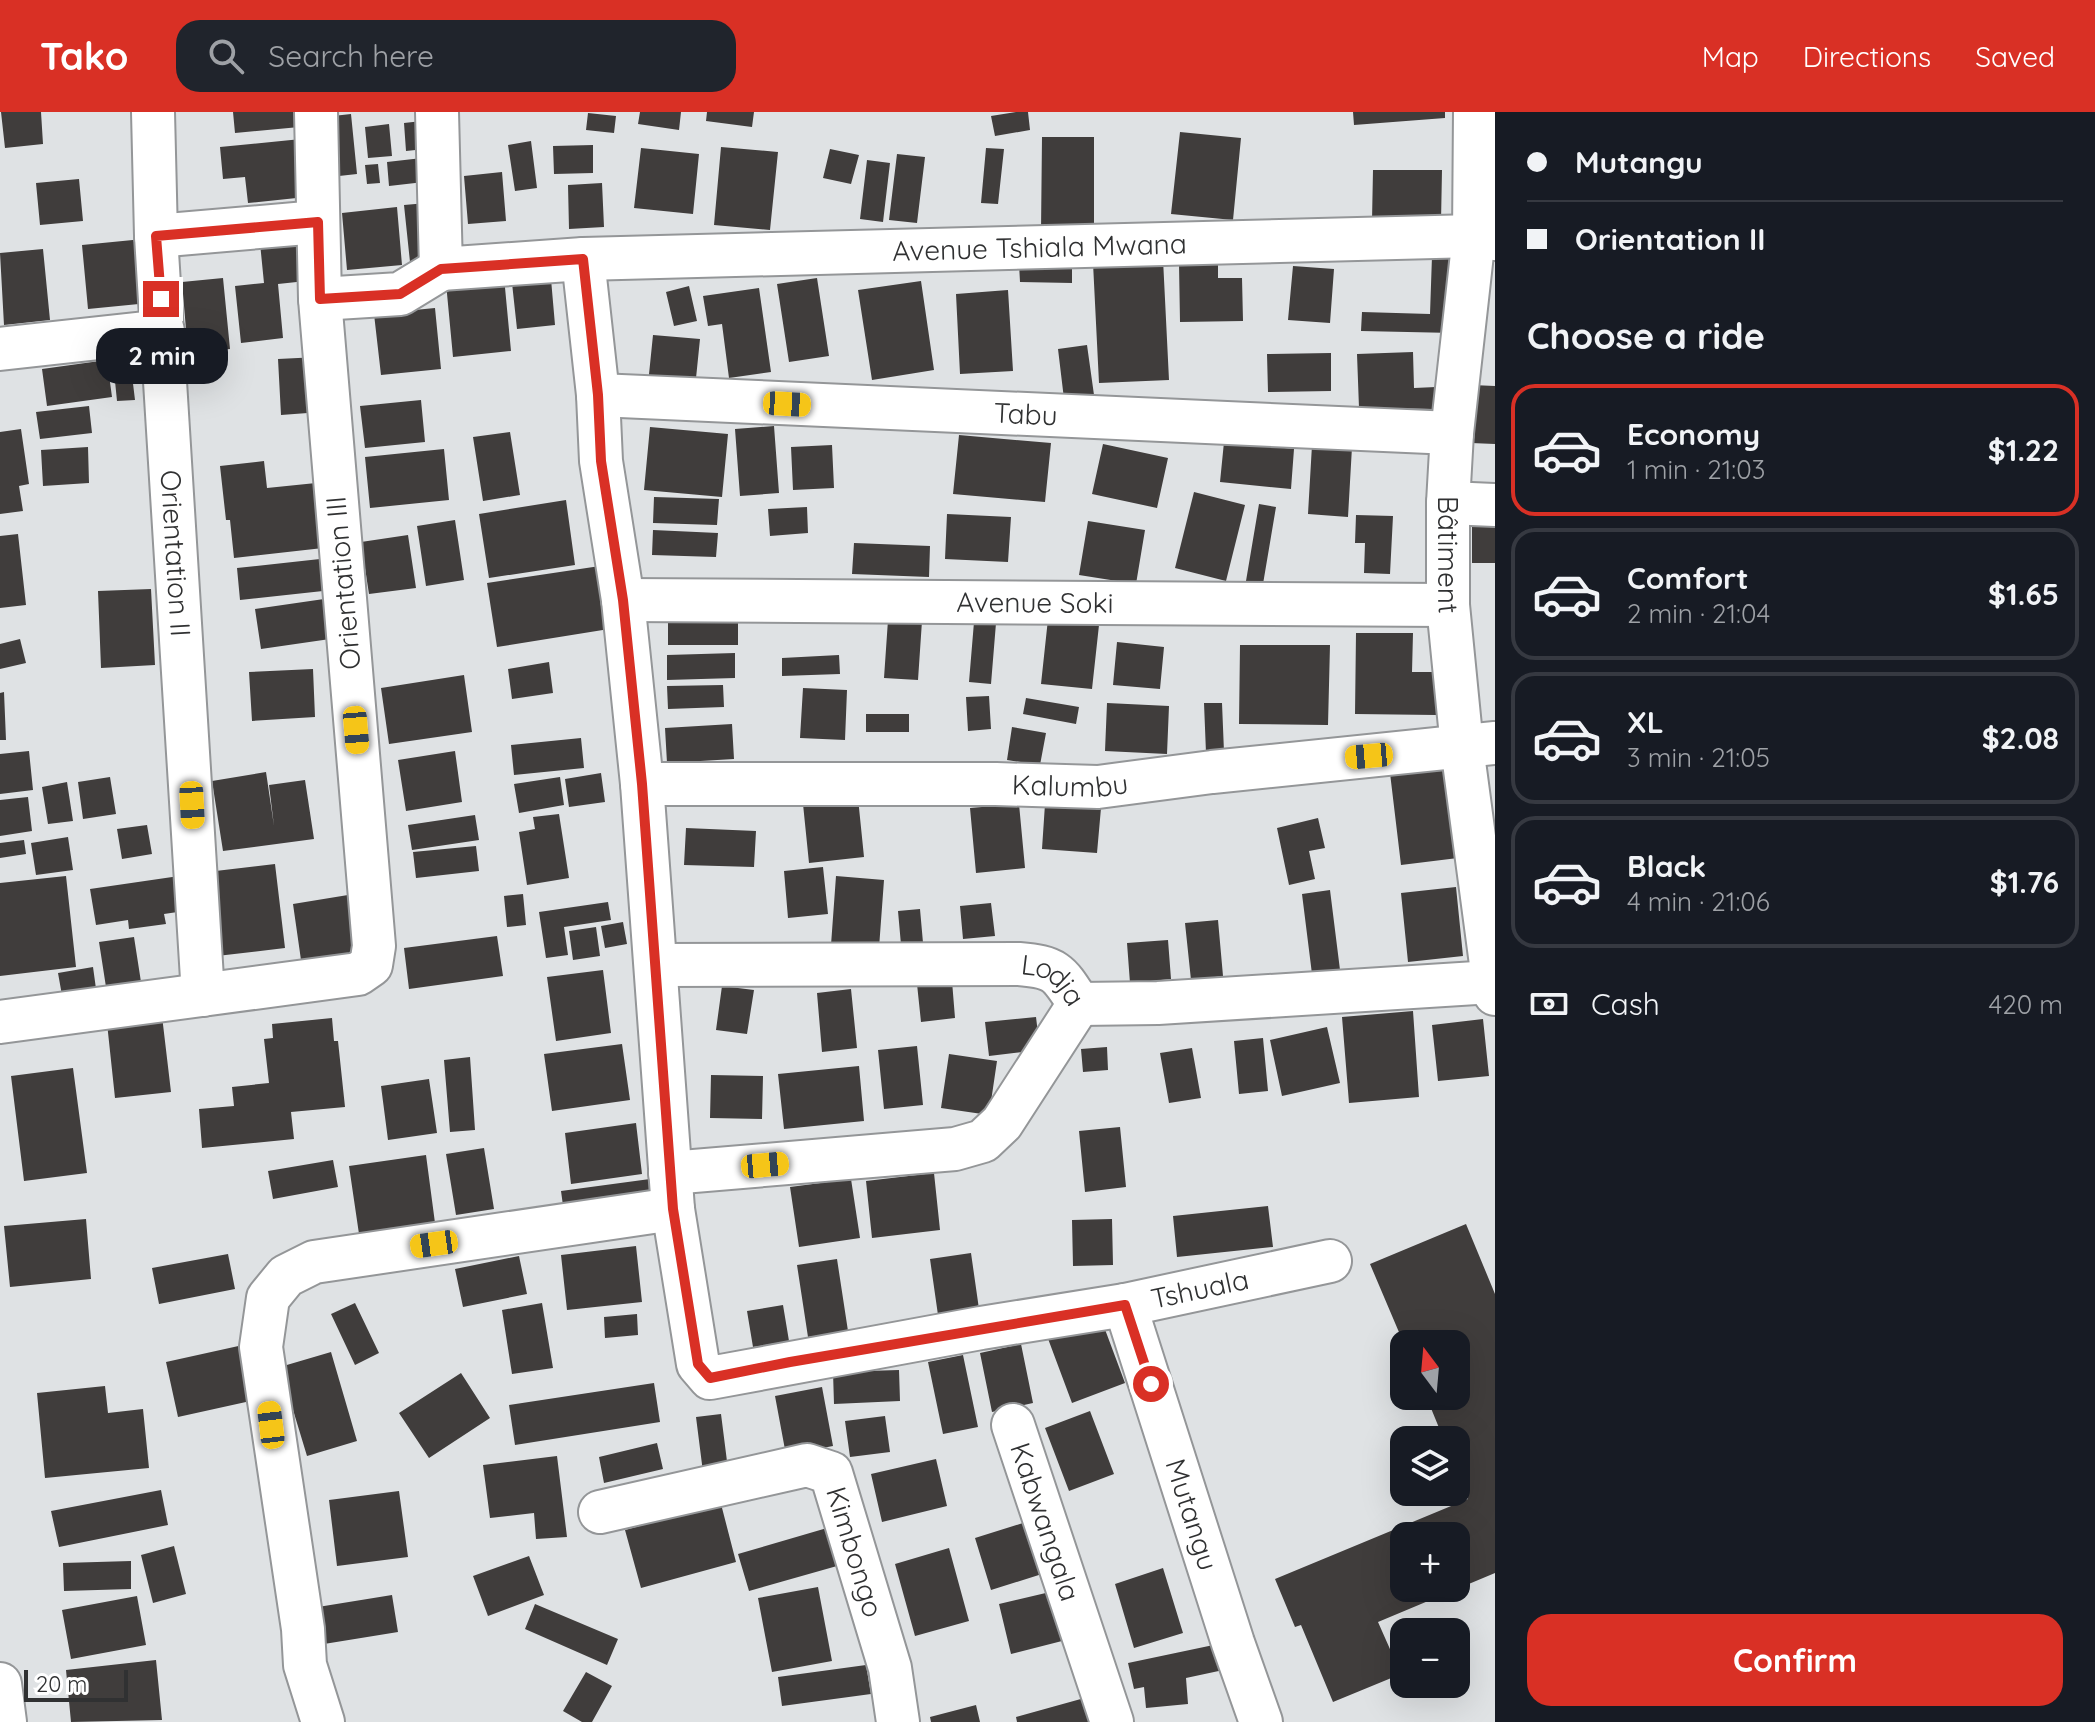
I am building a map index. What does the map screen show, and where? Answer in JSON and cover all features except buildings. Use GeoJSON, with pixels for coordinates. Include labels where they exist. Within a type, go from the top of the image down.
{"type":"FeatureCollection","features":[{"type":"Feature","properties":{"kind":"street","name":"Orientation II"},"geometry":{"type":"LineString","coordinates":[[153,112],[156,236],[203,995]]}},
{"type":"Feature","properties":{"kind":"street","name":"Orientation III"},"geometry":{"type":"LineString","coordinates":[[0,1022],[358,974],[371,965],[374,946],[320,299],[316,112]]}},
{"type":"Feature","properties":{"kind":"street"},"geometry":{"type":"LineString","coordinates":[[320,299],[400,294],[441,269],[437,112]]}},
{"type":"Feature","properties":{"kind":"street","name":"Bâtiment"},"geometry":{"type":"LineString","coordinates":[[1475,112],[1485,238],[1452,433],[1448,605],[1479,745],[1475,830],[1493,988]]}},
{"type":"Feature","properties":{"kind":"street"},"geometry":{"type":"LineString","coordinates":[[156,236],[318,222]]}},
{"type":"Feature","properties":{"kind":"street","name":"Avenue Tshiala Mwana"},"geometry":{"type":"LineString","coordinates":[[441,269],[583,259],[1485,238]]}},
{"type":"Feature","properties":{"kind":"street"},"geometry":{"type":"LineString","coordinates":[[583,259],[598,395],[601,461],[623,600],[642,784],[671,1191]]}},
{"type":"Feature","properties":{"kind":"street"},"geometry":{"type":"LineString","coordinates":[[0,349],[163,331]]}},
{"type":"Feature","properties":{"kind":"street","name":"Tabu"},"geometry":{"type":"LineString","coordinates":[[598,395],[1452,433]]}},
{"type":"Feature","properties":{"kind":"street"},"geometry":{"type":"LineString","coordinates":[[1448,503],[1495,505]]}},
{"type":"Feature","properties":{"kind":"street","name":"Avenue Soki"},"geometry":{"type":"LineString","coordinates":[[623,600],[1448,605]]}},
{"type":"Feature","properties":{"kind":"street","name":"Kalumbu"},"geometry":{"type":"LineString","coordinates":[[642,784],[1098,787],[1212,772],[1479,745]]}},
{"type":"Feature","properties":{"kind":"street","name":"Lodja"},"geometry":{"type":"LineString","coordinates":[[656,965],[1045,966],[1061,977],[1079,1004],[1493,988]]}},
{"type":"Feature","properties":{"kind":"street"},"geometry":{"type":"LineString","coordinates":[[323,1722],[305,1665],[303,1629],[261,1347],[268,1298],[286,1276],[314,1262],[671,1191],[955,1149],[983,1141],[1002,1123],[1079,1004]]}},
{"type":"Feature","properties":{"kind":"street","name":"Tshuala"},"geometry":{"type":"LineString","coordinates":[[671,1191],[698,1364],[710,1378],[1125,1305],[1330,1261]]}},
{"type":"Feature","properties":{"kind":"street","name":"Mutangu"},"geometry":{"type":"LineString","coordinates":[[1125,1305],[1261,1722]]}},
{"type":"Feature","properties":{"kind":"street","name":"Kabwangala"},"geometry":{"type":"LineString","coordinates":[[1013,1425],[1112,1722]]}},
{"type":"Feature","properties":{"kind":"street","name":"Kimbongo"},"geometry":{"type":"LineString","coordinates":[[600,1512],[807,1465],[831,1473],[890,1668],[898,1722]]}},
{"type":"Feature","properties":{"kind":"street"},"geometry":{"type":"LineString","coordinates":[[0,1684],[5,1722]]}},
{"type":"Feature","properties":{"kind":"route"},"geometry":{"type":"LineString","coordinates":[[161,299],[156,236],[318,222],[320,299],[400,294],[441,269],[583,259],[598,395],[601,461],[623,600],[642,784],[673,1209],[698,1364],[710,1378],[732,1376],[790,1362],[1125,1305],[1151,1384]]}}]}
